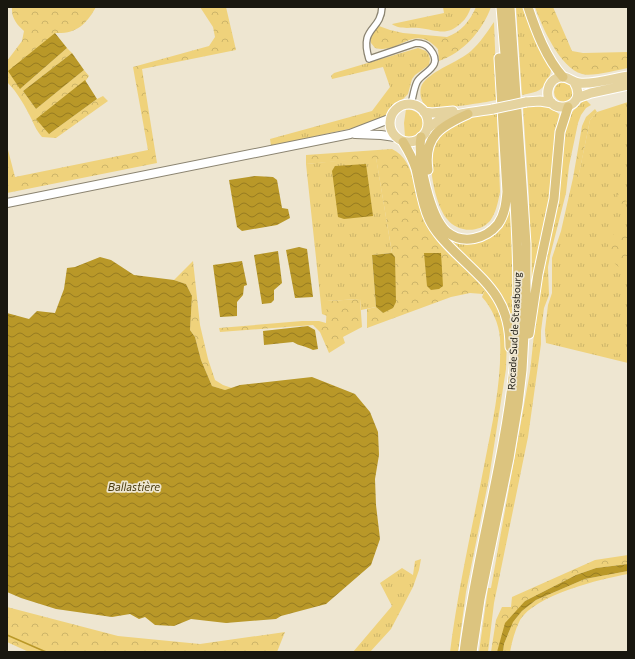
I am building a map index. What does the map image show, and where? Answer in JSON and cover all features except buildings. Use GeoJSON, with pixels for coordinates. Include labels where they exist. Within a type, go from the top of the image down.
{"type":"FeatureCollection","features":[{"type":"Feature","properties":{"kind":"highway"},"geometry":{"type":"LineString","coordinates":[[421,138],[421,162],[432,209],[439,223],[453,236],[465,239],[477,238],[488,234],[499,223],[504,212],[507,183],[497,7]]}},
{"type":"Feature","properties":{"kind":"highway","name":"Rocade Sud de Strasbourg"},"geometry":{"type":"LineString","coordinates":[[464,652],[469,615],[504,441],[517,320],[518,259],[501,7]]}},
{"type":"Feature","properties":{"kind":"highway","name":"Rocade Sud de Strasbourg"},"geometry":{"type":"LineString","coordinates":[[472,652],[480,599],[509,458],[522,370],[526,298],[526,244],[510,7]]}},
{"type":"Feature","properties":{"kind":"highway"},"geometry":{"type":"LineString","coordinates":[[528,7],[536,30],[545,49],[553,64],[563,77]]}},
{"type":"Feature","properties":{"kind":"highway"},"geometry":{"type":"LineString","coordinates":[[522,370],[538,274],[554,198],[560,132],[568,107]]}},
{"type":"Feature","properties":{"kind":"highway"},"geometry":{"type":"LineString","coordinates":[[468,114],[447,123],[440,129],[432,139],[429,148],[427,165],[432,191],[439,214],[450,228],[456,232],[468,235],[476,234],[488,228],[497,216],[501,207],[503,184],[501,146],[503,114]]}},
{"type":"Feature","properties":{"kind":"highway"},"geometry":{"type":"LineString","coordinates":[[399,139],[415,168],[429,219],[435,229],[449,246],[490,286],[503,308],[508,322],[510,335],[510,396]]}},
{"type":"Feature","properties":{"kind":"main road"},"geometry":{"type":"LineString","coordinates":[[574,82],[584,83],[628,76]]}},
{"type":"Feature","properties":{"kind":"main road"},"geometry":{"type":"LineString","coordinates":[[424,112],[445,113],[526,100],[537,96],[548,89],[553,80],[563,77],[569,78],[574,82],[577,87],[577,98]]}},
{"type":"Feature","properties":{"kind":"main road"},"geometry":{"type":"LineString","coordinates":[[526,100],[552,103],[559,107],[568,107],[572,105],[577,98],[628,84]]}},
{"type":"Feature","properties":{"kind":"main road"},"geometry":{"type":"LineString","coordinates":[[548,89],[548,94],[552,103]]}},
{"type":"Feature","properties":{"kind":"main road"},"geometry":{"type":"LineString","coordinates":[[399,139],[390,129],[389,119],[392,112],[397,107],[404,104],[419,106],[428,120],[427,129]]}},
{"type":"Feature","properties":{"kind":"main road"},"geometry":{"type":"LineString","coordinates":[[350,134],[381,135],[413,142],[421,138],[427,129],[435,122],[493,106]]}},
{"type":"Feature","properties":{"kind":"main road"},"geometry":{"type":"LineString","coordinates":[[7,203],[350,134],[389,119]]}},
{"type":"Feature","properties":{"kind":"street"},"geometry":{"type":"LineString","coordinates":[[382,7],[378,22],[372,28],[366,40],[366,48],[369,59],[416,43],[421,43],[430,49],[434,59],[434,65],[431,71],[417,82],[411,104]]}},
{"type":"Feature","properties":{"kind":"green space"},"geometry":{"type":"Polygon","coordinates":[[[12,7],[96,7],[88,19],[80,27],[69,32],[55,33],[20,89],[67,48],[72,53],[23,91],[36,109],[84,70],[89,76],[49,134],[97,99],[103,96],[108,101],[56,138],[42,137],[36,129],[21,100],[7,82],[7,61],[22,41],[24,31],[12,15],[12,7]]]}},
{"type":"Feature","properties":{"kind":"green space"},"geometry":{"type":"Polygon","coordinates":[[[200,7],[226,7],[236,50],[142,69],[157,163],[7,193],[7,146],[15,177],[148,150],[133,67],[209,46],[215,37],[213,27],[200,7]]]}},
{"type":"Feature","properties":{"kind":"green space"},"geometry":{"type":"Polygon","coordinates":[[[443,7],[471,7],[463,21],[451,30],[442,32],[419,28],[402,28],[392,24],[444,13],[443,7]]]}},
{"type":"Feature","properties":{"kind":"green space"},"geometry":{"type":"Polygon","coordinates":[[[476,7],[491,7],[483,24],[471,40],[464,46],[448,57],[439,61],[438,49],[429,41],[421,38],[406,41],[384,49],[375,48],[371,43],[370,36],[379,26],[403,33],[447,37],[461,29],[471,17],[476,7]]]}},
{"type":"Feature","properties":{"kind":"green space"},"geometry":{"type":"Polygon","coordinates":[[[516,7],[526,7],[551,69],[546,83],[541,89],[522,95],[516,7]]]}},
{"type":"Feature","properties":{"kind":"green space"},"geometry":{"type":"Polygon","coordinates":[[[535,7],[553,7],[572,51],[583,53],[628,52],[628,68],[592,75],[582,74],[574,70],[566,64],[553,46],[535,7]]]}},
{"type":"Feature","properties":{"kind":"green space"},"geometry":{"type":"Polygon","coordinates":[[[494,22],[497,100],[438,108],[430,108],[425,106],[420,94],[423,83],[439,70],[471,51],[494,22]]]}},
{"type":"Feature","properties":{"kind":"green space"},"geometry":{"type":"Polygon","coordinates":[[[418,48],[426,51],[429,55],[429,65],[415,75],[412,79],[408,94],[393,105],[384,118],[371,124],[271,146],[270,139],[372,111],[390,87],[383,67],[332,79],[331,76],[334,73],[418,48]]]}},
{"type":"Feature","properties":{"kind":"green space"},"geometry":{"type":"Polygon","coordinates":[[[564,82],[571,85],[574,92],[571,99],[564,102],[557,99],[554,92],[557,85],[564,82]]]}},
{"type":"Feature","properties":{"kind":"green space"},"geometry":{"type":"Polygon","coordinates":[[[585,99],[591,105],[586,108],[578,123],[569,166],[566,193],[548,267],[549,295],[544,308],[541,344],[528,437],[494,603],[488,652],[479,652],[488,588],[491,588],[530,372],[537,306],[563,137],[569,115],[585,99]]]}},
{"type":"Feature","properties":{"kind":"green space"},"geometry":{"type":"Polygon","coordinates":[[[628,102],[628,363],[546,343],[545,330],[548,305],[552,293],[552,258],[561,231],[573,178],[578,178],[590,120],[597,112],[628,102]]]}},
{"type":"Feature","properties":{"kind":"green space"},"geometry":{"type":"Polygon","coordinates":[[[545,104],[559,114],[553,184],[532,282],[530,282],[529,198],[523,107],[545,104]]]}},
{"type":"Feature","properties":{"kind":"green space"},"geometry":{"type":"Polygon","coordinates":[[[406,109],[414,111],[422,120],[423,125],[421,130],[418,135],[412,137],[405,137],[404,123],[406,109]]]}},
{"type":"Feature","properties":{"kind":"green space"},"geometry":{"type":"Polygon","coordinates":[[[595,109],[597,112],[590,120],[578,179],[573,178],[582,126],[586,117],[595,109]]]}},
{"type":"Feature","properties":{"kind":"green space"},"geometry":{"type":"Polygon","coordinates":[[[497,111],[500,192],[494,214],[490,221],[480,228],[474,230],[462,229],[456,227],[447,219],[439,204],[431,171],[434,143],[450,124],[459,119],[497,111]]]}},
{"type":"Feature","properties":{"kind":"green space"},"geometry":{"type":"Polygon","coordinates":[[[392,149],[406,162],[414,181],[424,220],[429,230],[452,257],[486,288],[483,294],[470,293],[451,297],[367,328],[367,309],[376,307],[383,313],[395,257],[392,253],[376,158],[306,164],[306,155],[392,149]]]}},
{"type":"Feature","properties":{"kind":"green space"},"geometry":{"type":"Polygon","coordinates":[[[376,157],[392,253],[372,255],[376,307],[361,310],[360,299],[327,301],[327,316],[322,314],[306,164],[376,157]]]}},
{"type":"Feature","properties":{"kind":"green space"},"geometry":{"type":"Polygon","coordinates":[[[628,191],[628,202],[626,201],[622,204],[620,203],[617,193],[625,193],[628,191]]]}},
{"type":"Feature","properties":{"kind":"green space"},"geometry":{"type":"Polygon","coordinates":[[[510,201],[512,215],[513,316],[510,315],[507,305],[490,280],[446,236],[489,237],[510,201]]]}},
{"type":"Feature","properties":{"kind":"green space"},"geometry":{"type":"Polygon","coordinates":[[[615,232],[625,232],[628,237],[628,270],[622,270],[612,261],[608,245],[615,232]]]}},
{"type":"Feature","properties":{"kind":"green space"},"geometry":{"type":"Polygon","coordinates":[[[193,261],[200,325],[208,359],[215,380],[232,388],[225,390],[212,386],[201,360],[195,337],[190,330],[192,296],[186,284],[174,280],[193,261]]]}},
{"type":"Feature","properties":{"kind":"green space"},"geometry":{"type":"Polygon","coordinates":[[[486,288],[498,305],[507,335],[506,369],[489,478],[466,592],[458,652],[450,652],[461,580],[491,431],[500,369],[500,338],[497,322],[486,301],[482,297],[486,288]]]}},
{"type":"Feature","properties":{"kind":"green space"},"geometry":{"type":"Polygon","coordinates":[[[360,299],[362,327],[343,337],[345,343],[329,353],[320,332],[313,325],[220,332],[219,328],[302,321],[319,321],[326,323],[327,301],[360,299]]]}},
{"type":"Feature","properties":{"kind":"green space"},"geometry":{"type":"Polygon","coordinates":[[[628,555],[628,564],[596,568],[576,575],[525,601],[497,652],[491,652],[496,620],[502,607],[511,607],[512,597],[595,560],[628,555]]]}},
{"type":"Feature","properties":{"kind":"green space"},"geometry":{"type":"Polygon","coordinates":[[[421,559],[413,587],[391,629],[370,652],[353,652],[392,606],[380,583],[402,568],[413,575],[415,561],[421,559]]]}},
{"type":"Feature","properties":{"kind":"green space"},"geometry":{"type":"Polygon","coordinates":[[[628,571],[628,574],[585,584],[539,603],[528,611],[520,620],[510,652],[503,652],[504,644],[513,622],[522,611],[536,600],[585,579],[628,571]]]}},
{"type":"Feature","properties":{"kind":"green space"},"geometry":{"type":"Polygon","coordinates":[[[7,607],[118,636],[200,644],[285,632],[277,652],[29,652],[7,642],[7,607]]]}},
{"type":"Feature","properties":{"kind":"water"},"geometry":{"type":"Polygon","coordinates":[[[55,33],[67,48],[20,89],[8,71],[55,33]]]}},
{"type":"Feature","properties":{"kind":"water"},"geometry":{"type":"Polygon","coordinates":[[[72,53],[84,70],[36,109],[23,91],[72,53]]]}},
{"type":"Feature","properties":{"kind":"water"},"geometry":{"type":"Polygon","coordinates":[[[85,80],[97,99],[49,134],[36,119],[85,80]]]}},
{"type":"Feature","properties":{"kind":"water"},"geometry":{"type":"Polygon","coordinates":[[[366,164],[373,216],[344,219],[338,217],[332,171],[335,166],[366,164]]]}},
{"type":"Feature","properties":{"kind":"water"},"geometry":{"type":"Polygon","coordinates":[[[255,176],[273,177],[277,180],[282,208],[288,209],[290,218],[277,225],[242,231],[237,227],[229,180],[255,176]]]}},
{"type":"Feature","properties":{"kind":"water"},"geometry":{"type":"Polygon","coordinates":[[[299,247],[307,249],[313,297],[295,298],[286,250],[299,247]]]}},
{"type":"Feature","properties":{"kind":"water"},"geometry":{"type":"Polygon","coordinates":[[[278,251],[282,283],[274,290],[274,300],[271,303],[262,304],[254,255],[278,251]]]}},
{"type":"Feature","properties":{"kind":"water"},"geometry":{"type":"Polygon","coordinates":[[[392,253],[395,257],[396,302],[393,308],[383,313],[376,307],[372,255],[392,253]]]}},
{"type":"Feature","properties":{"kind":"water"},"geometry":{"type":"Polygon","coordinates":[[[424,253],[441,253],[443,286],[439,289],[431,290],[427,286],[424,253]]]}},
{"type":"Feature","properties":{"kind":"water","name":"Ballastière"},"geometry":{"type":"Polygon","coordinates":[[[100,257],[111,260],[134,275],[174,280],[186,284],[192,296],[190,330],[195,337],[201,360],[212,386],[225,390],[240,385],[312,377],[355,394],[370,412],[378,432],[379,455],[375,479],[380,539],[371,565],[326,604],[281,616],[276,619],[226,623],[191,619],[174,626],[155,625],[145,617],[139,619],[130,614],[112,617],[56,609],[7,592],[7,313],[29,319],[37,311],[55,313],[64,289],[67,268],[75,267],[100,257]]]}},
{"type":"Feature","properties":{"kind":"water"},"geometry":{"type":"Polygon","coordinates":[[[242,261],[247,285],[244,286],[243,295],[237,302],[237,316],[220,317],[213,265],[242,261]]]}},
{"type":"Feature","properties":{"kind":"water"},"geometry":{"type":"Polygon","coordinates":[[[308,326],[315,330],[318,349],[313,350],[293,342],[264,345],[263,331],[308,326]]]}},
{"type":"Feature","properties":{"kind":"water"},"geometry":{"type":"Polygon","coordinates":[[[628,564],[628,571],[585,579],[536,600],[522,611],[513,622],[504,644],[503,652],[497,652],[505,623],[525,601],[576,575],[596,568],[628,564]]]}},
{"type":"Feature","properties":{"kind":"waterway"},"geometry":{"type":"LineString","coordinates":[[7,635],[46,652]]}}]}
